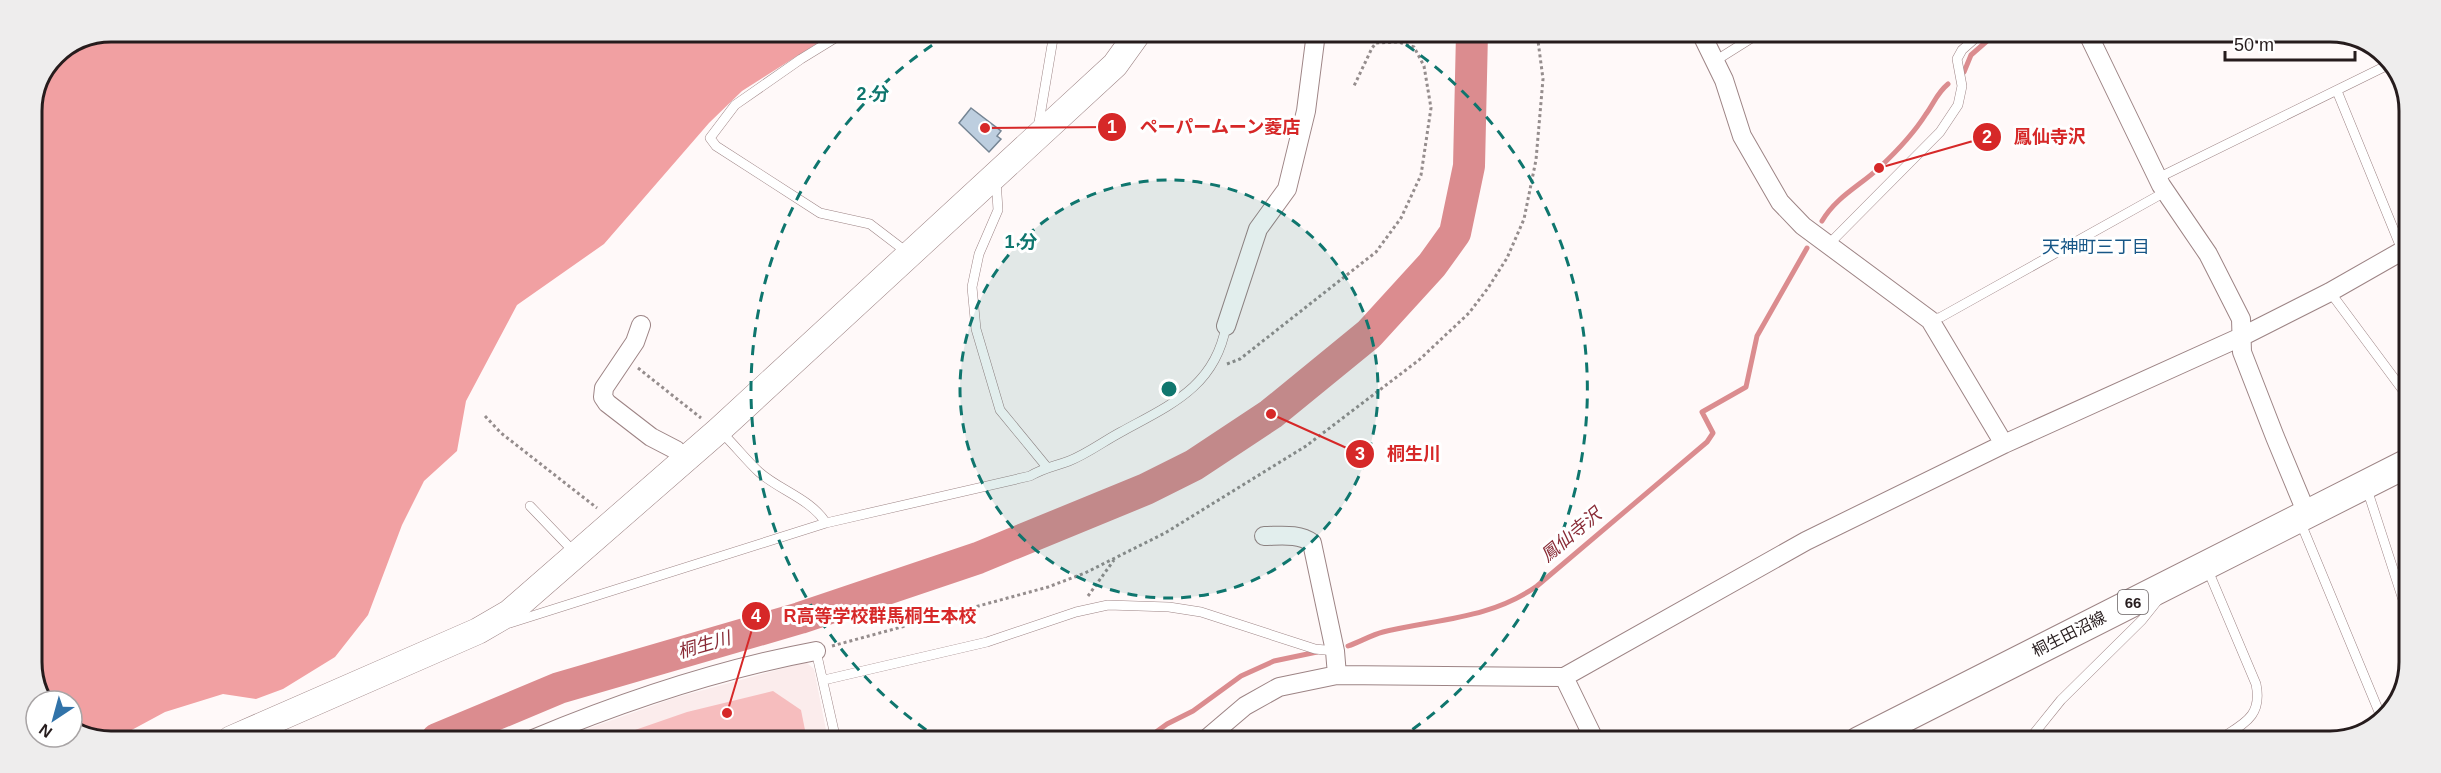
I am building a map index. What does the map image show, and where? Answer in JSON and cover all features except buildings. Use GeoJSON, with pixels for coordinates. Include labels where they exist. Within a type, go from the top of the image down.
{"type":"FeatureCollection","features":[{"type":"Feature","properties":{"kind":"main road","name":"桐生田沼線"},"geometry":{"type":"LineString","coordinates":[[1879,731],[2399,467]]}},
{"type":"Feature","properties":{"kind":"street"},"geometry":{"type":"LineString","coordinates":[[249,731],[478,631],[509,613],[685,460],[711,425],[910,254],[1115,65],[1132,42]]}},
{"type":"Feature","properties":{"kind":"street"},"geometry":{"type":"LineString","coordinates":[[1226,326],[1258,229],[1287,189],[1306,111],[1315,42]]}},
{"type":"Feature","properties":{"kind":"street"},"geometry":{"type":"LineString","coordinates":[[1706,42],[1724,80],[1742,136],[1780,202],[1803,226],[1930,320],[2004,444]]}},
{"type":"Feature","properties":{"kind":"street"},"geometry":{"type":"LineString","coordinates":[[2092,42],[2161,185],[2208,254],[2241,319],[2242,352],[2274,437],[2307,514]]}},
{"type":"Feature","properties":{"kind":"street"},"geometry":{"type":"LineString","coordinates":[[1216,731],[1245,706],[1279,687],[1337,675],[1564,677],[1806,541],[2004,444],[2243,336],[2330,292],[2399,252]]}},
{"type":"Feature","properties":{"kind":"street"},"geometry":{"type":"LineString","coordinates":[[641,325],[635,342],[604,388],[603,397],[607,403],[651,436],[675,450],[685,460]]}},
{"type":"Feature","properties":{"kind":"street"},"geometry":{"type":"LineString","coordinates":[[1264,536],[1305,538],[1312,543],[1335,651],[1337,675]]}},
{"type":"Feature","properties":{"kind":"street"},"geometry":{"type":"LineString","coordinates":[[552,731],[693,682],[816,651]]}},
{"type":"Feature","properties":{"kind":"street"},"geometry":{"type":"LineString","coordinates":[[1564,677],[1590,731]]}},
{"type":"Feature","properties":{"kind":"lane"},"geometry":{"type":"LineString","coordinates":[[829,42],[735,105],[710,138],[716,146],[820,213],[870,224],[910,254]]}},
{"type":"Feature","properties":{"kind":"lane"},"geometry":{"type":"LineString","coordinates":[[1036,138],[1053,42]]}},
{"type":"Feature","properties":{"kind":"lane"},"geometry":{"type":"LineString","coordinates":[[1715,61],[1745,42]]}},
{"type":"Feature","properties":{"kind":"lane"},"geometry":{"type":"LineString","coordinates":[[1828,244],[1940,132],[1958,105],[1962,86],[1957,59],[1962,50],[1971,42]]}},
{"type":"Feature","properties":{"kind":"lane"},"geometry":{"type":"LineString","coordinates":[[1930,320],[1941,317],[2161,185],[2383,67]]}},
{"type":"Feature","properties":{"kind":"lane"},"geometry":{"type":"LineString","coordinates":[[2337,91],[2399,235]]}},
{"type":"Feature","properties":{"kind":"lane"},"geometry":{"type":"LineString","coordinates":[[996,174],[998,210],[980,255],[972,287],[976,329],[1000,410],[1046,466]]}},
{"type":"Feature","properties":{"kind":"lane"},"geometry":{"type":"LineString","coordinates":[[2330,292],[2399,385]]}},
{"type":"Feature","properties":{"kind":"lane"},"geometry":{"type":"LineString","coordinates":[[478,631],[523,619],[826,523],[1030,476],[1046,466],[1069,461],[1184,397],[1201,381],[1222,346],[1226,326]]}},
{"type":"Feature","properties":{"kind":"lane"},"geometry":{"type":"LineString","coordinates":[[711,425],[759,472],[808,505],[821,515],[826,523]]}},
{"type":"Feature","properties":{"kind":"lane"},"geometry":{"type":"LineString","coordinates":[[2365,484],[2399,588]]}},
{"type":"Feature","properties":{"kind":"lane"},"geometry":{"type":"LineString","coordinates":[[530,506],[577,556]]}},
{"type":"Feature","properties":{"kind":"lane"},"geometry":{"type":"LineString","coordinates":[[2307,514],[2302,526],[2379,711]]}},
{"type":"Feature","properties":{"kind":"lane"},"geometry":{"type":"LineString","coordinates":[[2206,565],[2256,684],[2259,700],[2252,717],[2232,731]]}},
{"type":"Feature","properties":{"kind":"lane"},"geometry":{"type":"LineString","coordinates":[[2036,731],[2061,700],[2142,620],[2159,598],[2163,587]]}},
{"type":"Feature","properties":{"kind":"lane"},"geometry":{"type":"LineString","coordinates":[[824,680],[987,642],[1076,612],[1108,605],[1169,607],[1201,612],[1315,649],[1335,651]]}},
{"type":"Feature","properties":{"kind":"lane"},"geometry":{"type":"LineString","coordinates":[[816,651],[834,731]]}},
{"type":"Feature","properties":{"kind":"path"},"geometry":{"type":"LineString","coordinates":[[1210,366],[1224,366],[1240,359],[1346,278],[1376,252],[1401,218],[1421,175],[1429,131],[1431,108],[1424,66],[1414,47],[1398,42],[1376,43],[1354,86]]}},
{"type":"Feature","properties":{"kind":"path"},"geometry":{"type":"LineString","coordinates":[[816,651],[1048,587],[1085,573],[1165,533],[1306,446],[1419,360],[1469,313],[1507,258],[1524,219],[1536,160],[1543,79],[1538,42]]}},
{"type":"Feature","properties":{"kind":"path"},"geometry":{"type":"LineString","coordinates":[[624,358],[711,425]]}},
{"type":"Feature","properties":{"kind":"path"},"geometry":{"type":"LineString","coordinates":[[485,416],[501,433],[615,522]]}},
{"type":"Feature","properties":{"kind":"path"},"geometry":{"type":"LineString","coordinates":[[1076,612],[1116,558]]}},
{"type":"Feature","properties":{"kind":"shaded area"},"geometry":{"type":"Polygon","coordinates":[[[111,42],[819,42],[742,91],[709,123],[604,244],[517,305],[466,401],[457,451],[424,481],[402,525],[368,615],[335,657],[283,689],[256,699],[223,694],[165,712],[130,731],[93,729],[84,726],[84,689],[47,689],[42,667],[42,111],[47,85],[62,62],[85,47],[111,42]]]}},
{"type":"Feature","properties":{"kind":"shaded area"},"geometry":{"type":"Polygon","coordinates":[[[806,662],[814,669],[826,731],[581,731],[674,698],[806,662]]]}},
{"type":"Feature","properties":{"kind":"shaded area"},"geometry":{"type":"Polygon","coordinates":[[[773,691],[801,710],[805,731],[632,731],[687,712],[773,691]]]}},
{"type":"Feature","properties":{"kind":"waterway","name":"桐生川"},"geometry":{"type":"LineString","coordinates":[[456,731],[559,688],[800,618],[978,558],[1146,489],[1194,465],[1271,414],[1369,334],[1432,265],[1455,233],[1469,166],[1472,42]]}},
{"type":"Feature","properties":{"kind":"waterway","name":"鳳仙寺沢"},"geometry":{"type":"LineString","coordinates":[[1964,72],[1971,55],[1986,42]]}},
{"type":"Feature","properties":{"kind":"waterway","name":"鳳仙寺沢"},"geometry":{"type":"LineString","coordinates":[[1822,221],[1842,198],[1898,149],[1948,84]]}},
{"type":"Feature","properties":{"kind":"waterway","name":"鳳仙寺沢"},"geometry":{"type":"LineString","coordinates":[[1348,646],[1383,632],[1482,612],[1519,597],[1537,586],[1707,442],[1713,433],[1702,412],[1746,387],[1757,336],[1807,248]]}},
{"type":"Feature","properties":{"kind":"waterway","name":"鳳仙寺沢"},"geometry":{"type":"LineString","coordinates":[[1157,731],[1193,711],[1241,676],[1274,661],[1317,652]]}},
{"type":"Feature","properties":{"kind":"place","name":"ペーパームーン菱店"},"geometry":{"type":"Point","coordinates":[985,128]}},
{"type":"Feature","properties":{"kind":"place","name":"鳳仙寺沢"},"geometry":{"type":"Point","coordinates":[1879,168]}},
{"type":"Feature","properties":{"kind":"place","name":"桐生川"},"geometry":{"type":"Point","coordinates":[1271,414]}},
{"type":"Feature","properties":{"kind":"place","name":"R高等学校群馬桐生本校"},"geometry":{"type":"Point","coordinates":[727,713]}},
{"type":"Feature","properties":{"kind":"district","name":"天神町三丁目"},"geometry":{"type":"Point","coordinates":[2096,247]}}]}
